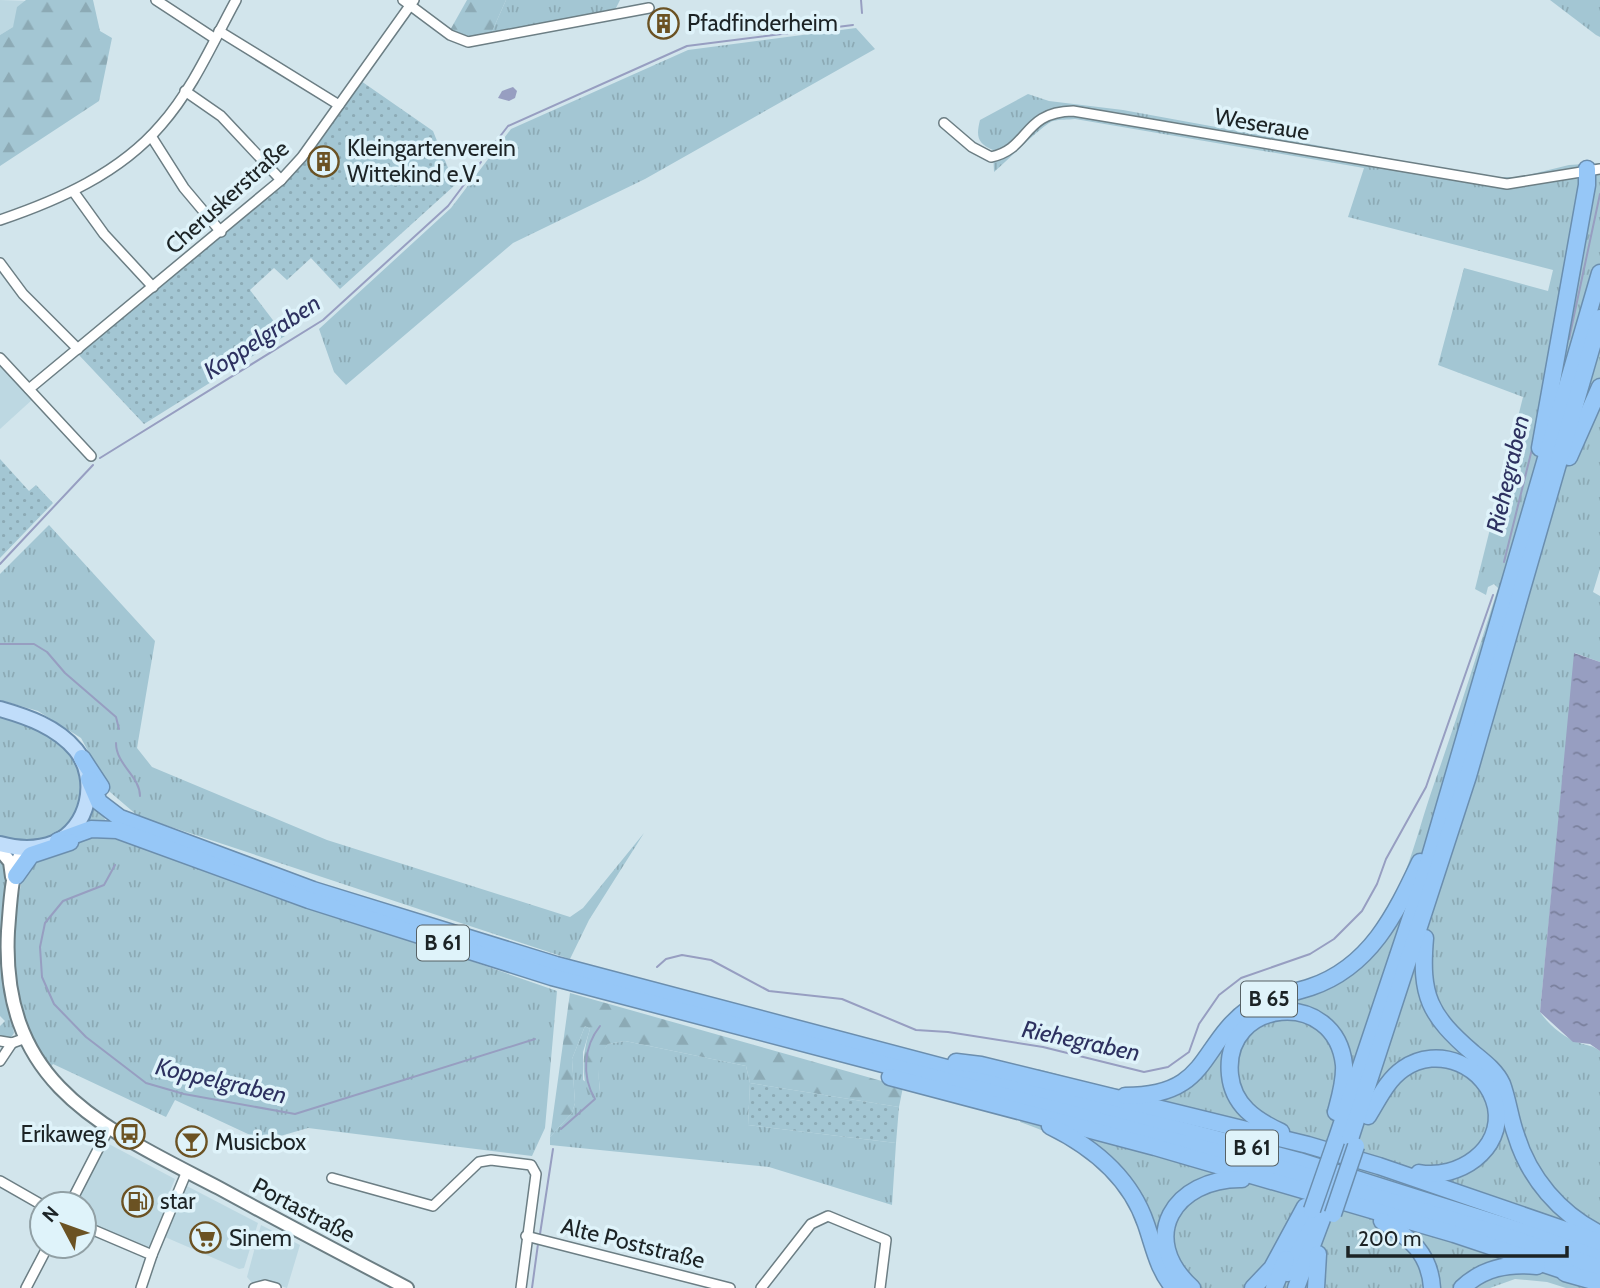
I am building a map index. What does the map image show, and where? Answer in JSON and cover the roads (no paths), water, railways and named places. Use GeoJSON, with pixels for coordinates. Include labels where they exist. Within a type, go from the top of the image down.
{"type":"FeatureCollection","features":[{"type":"Feature","properties":{"kind":"highway"},"geometry":{"type":"LineString","coordinates":[[1541,502],[1587,186],[1594,169]]}},
{"type":"Feature","properties":{"kind":"highway","name":"B 65"},"geometry":{"type":"LineString","coordinates":[[1541,502],[1600,273]]}},
{"type":"Feature","properties":{"kind":"highway","name":"B 65"},"geometry":{"type":"LineString","coordinates":[[900,1056],[981,1065],[1089,1093],[1142,1096],[1179,1085],[1200,1069],[1236,1020],[1252,1007],[1312,987],[1349,967],[1366,953],[1394,917],[1421,860],[1456,751],[1508,608],[1600,318]]}},
{"type":"Feature","properties":{"kind":"highway"},"geometry":{"type":"LineString","coordinates":[[1541,502],[1600,387]]}},
{"type":"Feature","properties":{"kind":"highway","name":"B 65"},"geometry":{"type":"LineString","coordinates":[[1342,1143],[1368,1116],[1425,938],[1460,822],[1468,776],[1508,608]]}},
{"type":"Feature","properties":{"kind":"highway"},"geometry":{"type":"LineString","coordinates":[[1342,1143],[1468,724]]}},
{"type":"Feature","properties":{"kind":"highway"},"geometry":{"type":"LineString","coordinates":[[82,758],[109,801],[136,823]]}},
{"type":"Feature","properties":{"kind":"highway"},"geometry":{"type":"LineString","coordinates":[[1296,1288],[1319,1210],[1468,776]]}},
{"type":"Feature","properties":{"kind":"highway","name":"B 61"},"geometry":{"type":"LineString","coordinates":[[89,779],[104,808],[136,823],[313,890],[506,951],[701,1006],[1299,1161],[1516,1226],[1600,1256]]}},
{"type":"Feature","properties":{"kind":"highway"},"geometry":{"type":"LineString","coordinates":[[58,841],[83,830],[105,828]]}},
{"type":"Feature","properties":{"kind":"highway"},"geometry":{"type":"LineString","coordinates":[[14,882],[31,855],[105,828]]}},
{"type":"Feature","properties":{"kind":"highway","name":"B 61"},"geometry":{"type":"LineString","coordinates":[[105,828],[434,940],[565,980],[1297,1172],[1600,1268]]}},
{"type":"Feature","properties":{"kind":"highway"},"geometry":{"type":"LineString","coordinates":[[1342,1143],[1421,860]]}},
{"type":"Feature","properties":{"kind":"highway"},"geometry":{"type":"LineString","coordinates":[[1425,938],[1424,986],[1433,1012],[1453,1036],[1496,1075],[1516,1138],[1537,1180],[1564,1209],[1600,1234]]}},
{"type":"Feature","properties":{"kind":"highway"},"geometry":{"type":"LineString","coordinates":[[1308,1145],[1257,1119],[1235,1096],[1229,1063],[1233,1046],[1248,1025],[1285,1010],[1311,1015],[1332,1034],[1340,1048],[1344,1066],[1342,1143]]}},
{"type":"Feature","properties":{"kind":"highway"},"geometry":{"type":"LineString","coordinates":[[809,1046],[876,1073],[1155,1147],[1257,1179],[1454,1234],[1600,1283]]}},
{"type":"Feature","properties":{"kind":"highway"},"geometry":{"type":"LineString","coordinates":[[1368,1116],[1397,1074],[1410,1065],[1429,1058],[1450,1059],[1468,1067],[1484,1082],[1496,1109],[1489,1142],[1480,1156],[1468,1166],[1457,1171],[1428,1175],[1379,1166]]}},
{"type":"Feature","properties":{"kind":"highway"},"geometry":{"type":"LineString","coordinates":[[1089,1093],[1308,1145],[1379,1166],[1600,1242]]}},
{"type":"Feature","properties":{"kind":"highway"},"geometry":{"type":"LineString","coordinates":[[1016,1110],[1076,1140],[1112,1168],[1135,1199],[1160,1265],[1174,1288]]}},
{"type":"Feature","properties":{"kind":"highway"},"geometry":{"type":"LineString","coordinates":[[1192,1288],[1179,1275],[1168,1254],[1166,1230],[1171,1212],[1193,1189],[1207,1182],[1257,1179]]}},
{"type":"Feature","properties":{"kind":"highway"},"geometry":{"type":"LineString","coordinates":[[1359,1208],[1399,1230],[1418,1247],[1428,1264],[1432,1288]]}},
{"type":"Feature","properties":{"kind":"highway"},"geometry":{"type":"LineString","coordinates":[[1316,1288],[1319,1210]]}},
{"type":"Feature","properties":{"kind":"highway"},"geometry":{"type":"LineString","coordinates":[[1253,1288],[1319,1210]]}},
{"type":"Feature","properties":{"kind":"highway"},"geometry":{"type":"LineString","coordinates":[[1274,1288],[1319,1210]]}},
{"type":"Feature","properties":{"kind":"highway"},"geometry":{"type":"LineString","coordinates":[[1283,1288],[1319,1210]]}},
{"type":"Feature","properties":{"kind":"highway"},"geometry":{"type":"LineString","coordinates":[[1305,1288],[1318,1254]]}},
{"type":"Feature","properties":{"kind":"highway"},"geometry":{"type":"LineString","coordinates":[[1462,1288],[1485,1271],[1508,1265],[1534,1266],[1574,1275]]}},
{"type":"Feature","properties":{"kind":"main road","name":"B 61"},"geometry":{"type":"LineString","coordinates":[[0,709],[48,727],[65,739],[82,758],[89,779]]}},
{"type":"Feature","properties":{"kind":"main road"},"geometry":{"type":"LineString","coordinates":[[0,844],[24,848],[58,841],[71,830],[83,811],[89,779]]}},
{"type":"Feature","properties":{"kind":"main road","name":"Portastraße"},"geometry":{"type":"LineString","coordinates":[[24,848],[19,857],[14,882],[7,978],[17,1041],[62,1096],[108,1130],[407,1288]]}},
{"type":"Feature","properties":{"kind":"main road","name":"Portastraße"},"geometry":{"type":"LineString","coordinates":[[0,850],[10,862],[14,882]]}},
{"type":"Feature","properties":{"kind":"street"},"geometry":{"type":"LineString","coordinates":[[156,0],[339,106]]}},
{"type":"Feature","properties":{"kind":"street"},"geometry":{"type":"LineString","coordinates":[[0,220],[73,191],[109,170],[151,136],[186,91],[236,0]]}},
{"type":"Feature","properties":{"kind":"street"},"geometry":{"type":"LineString","coordinates":[[409,2],[450,35],[468,42],[649,8]]}},
{"type":"Feature","properties":{"kind":"street","name":"Cheruskerstraße"},"geometry":{"type":"LineString","coordinates":[[29,389],[281,180],[339,106],[409,2]]}},
{"type":"Feature","properties":{"kind":"street"},"geometry":{"type":"LineString","coordinates":[[186,91],[221,116],[281,180]]}},
{"type":"Feature","properties":{"kind":"street","name":"Weseraue"},"geometry":{"type":"LineString","coordinates":[[944,123],[978,151],[991,157],[1009,150],[1043,116],[1054,112],[1073,111],[1507,184],[1539,181],[1594,169]]}},
{"type":"Feature","properties":{"kind":"street"},"geometry":{"type":"LineString","coordinates":[[151,136],[184,188],[221,232]]}},
{"type":"Feature","properties":{"kind":"street"},"geometry":{"type":"LineString","coordinates":[[73,191],[104,234],[153,287]]}},
{"type":"Feature","properties":{"kind":"street"},"geometry":{"type":"LineString","coordinates":[[0,263],[23,294],[78,349]]}},
{"type":"Feature","properties":{"kind":"street"},"geometry":{"type":"LineString","coordinates":[[0,358],[91,456]]}},
{"type":"Feature","properties":{"kind":"street"},"geometry":{"type":"LineString","coordinates":[[0,1041],[17,1041]]}},
{"type":"Feature","properties":{"kind":"street"},"geometry":{"type":"LineString","coordinates":[[0,1061],[17,1041]]}},
{"type":"Feature","properties":{"kind":"street"},"geometry":{"type":"LineString","coordinates":[[77,1190],[108,1130]]}},
{"type":"Feature","properties":{"kind":"street"},"geometry":{"type":"LineString","coordinates":[[332,1178],[426,1206],[440,1202],[479,1162],[491,1160],[535,1168],[521,1288]]}},
{"type":"Feature","properties":{"kind":"street"},"geometry":{"type":"LineString","coordinates":[[141,1288],[187,1171]]}},
{"type":"Feature","properties":{"kind":"street"},"geometry":{"type":"LineString","coordinates":[[0,1181],[28,1197]]}},
{"type":"Feature","properties":{"kind":"street"},"geometry":{"type":"LineString","coordinates":[[761,1288],[811,1224],[828,1216],[886,1240],[880,1288]]}},
{"type":"Feature","properties":{"kind":"street"},"geometry":{"type":"LineString","coordinates":[[98,1233],[152,1255]]}},
{"type":"Feature","properties":{"kind":"street","name":"Alte Poststraße"},"geometry":{"type":"LineString","coordinates":[[526,1236],[730,1288]]}},
{"type":"Feature","properties":{"kind":"street"},"geometry":{"type":"LineString","coordinates":[[26,1288],[41,1260]]}},
{"type":"Feature","properties":{"kind":"street"},"geometry":{"type":"LineString","coordinates":[[254,1288],[265,1285],[276,1288]]}},
{"type":"Feature","properties":{"kind":"water"},"geometry":{"type":"Polygon","coordinates":[[[513,87],[517,91],[515,98],[509,101],[498,98],[502,91],[513,87]]]}},
{"type":"Feature","properties":{"kind":"water"},"geometry":{"type":"Polygon","coordinates":[[[1574,653],[1600,662],[1600,1051],[1590,1044],[1573,1042],[1540,1012],[1574,653]]]}},
{"type":"Feature","properties":{"kind":"waterway","name":"Koppelgraben"},"geometry":{"type":"LineString","coordinates":[[861,0],[862,13]]}},
{"type":"Feature","properties":{"kind":"waterway","name":"Koppelgraben"},"geometry":{"type":"LineString","coordinates":[[491,148],[508,126],[687,46],[853,25]]}},
{"type":"Feature","properties":{"kind":"waterway","name":"Koppelgraben"},"geometry":{"type":"LineString","coordinates":[[100,458],[323,320],[448,206],[481,162]]}},
{"type":"Feature","properties":{"kind":"waterway","name":"Riehegraben"},"geometry":{"type":"LineString","coordinates":[[1569,339],[1600,194]]}},
{"type":"Feature","properties":{"kind":"waterway","name":"Riehegraben"},"geometry":{"type":"LineString","coordinates":[[1504,562],[1533,445]]}},
{"type":"Feature","properties":{"kind":"waterway","name":"Koppelgraben"},"geometry":{"type":"LineString","coordinates":[[0,564],[93,465]]}},
{"type":"Feature","properties":{"kind":"waterway","name":"Riehegraben"},"geometry":{"type":"LineString","coordinates":[[657,967],[666,959],[682,955],[711,960],[769,991],[842,999],[916,1030],[948,1032],[1043,1047],[1144,1072],[1168,1067],[1189,1052],[1199,1024],[1219,995],[1241,978],[1310,954],[1334,939],[1362,911],[1377,884],[1386,859],[1426,787],[1493,595]]}},
{"type":"Feature","properties":{"kind":"waterway","name":"Koppelgraben"},"geometry":{"type":"LineString","coordinates":[[0,644],[34,644],[47,652],[65,673],[116,717],[119,729]]}},
{"type":"Feature","properties":{"kind":"waterway","name":"Koppelgraben"},"geometry":{"type":"LineString","coordinates":[[116,743],[120,758],[136,782],[140,796]]}},
{"type":"Feature","properties":{"kind":"waterway","name":"Koppelgraben"},"geometry":{"type":"LineString","coordinates":[[115,865],[104,885],[63,901],[45,923],[40,947],[42,977],[54,1004],[86,1037],[146,1083],[184,1094],[295,1114],[535,1039]]}},
{"type":"Feature","properties":{"kind":"waterway","name":"Riehegraben"},"geometry":{"type":"LineString","coordinates":[[561,1129],[595,1099],[588,1081],[586,1061],[590,1043],[600,1026]]}},
{"type":"Feature","properties":{"kind":"waterway","name":"Riehegraben"},"geometry":{"type":"LineString","coordinates":[[540,1234],[553,1149]]}},
{"type":"Feature","properties":{"kind":"waterway","name":"Riehegraben"},"geometry":{"type":"LineString","coordinates":[[532,1288],[538,1244]]}},
{"type":"Feature","properties":{"kind":"place","name":"Pfadfinderheim"},"geometry":{"type":"Point","coordinates":[664,23]}},
{"type":"Feature","properties":{"kind":"place","name":"Kleingartenverein Wittekind e.V."},"geometry":{"type":"Point","coordinates":[324,161]}},
{"type":"Feature","properties":{"kind":"place","name":"Erikaweg"},"geometry":{"type":"Point","coordinates":[129,1134]}},
{"type":"Feature","properties":{"kind":"place","name":"Musicbox"},"geometry":{"type":"Point","coordinates":[192,1142]}},
{"type":"Feature","properties":{"kind":"place","name":"star"},"geometry":{"type":"Point","coordinates":[137,1201]}},
{"type":"Feature","properties":{"kind":"place","name":"Sinem"},"geometry":{"type":"Point","coordinates":[206,1238]}}]}
